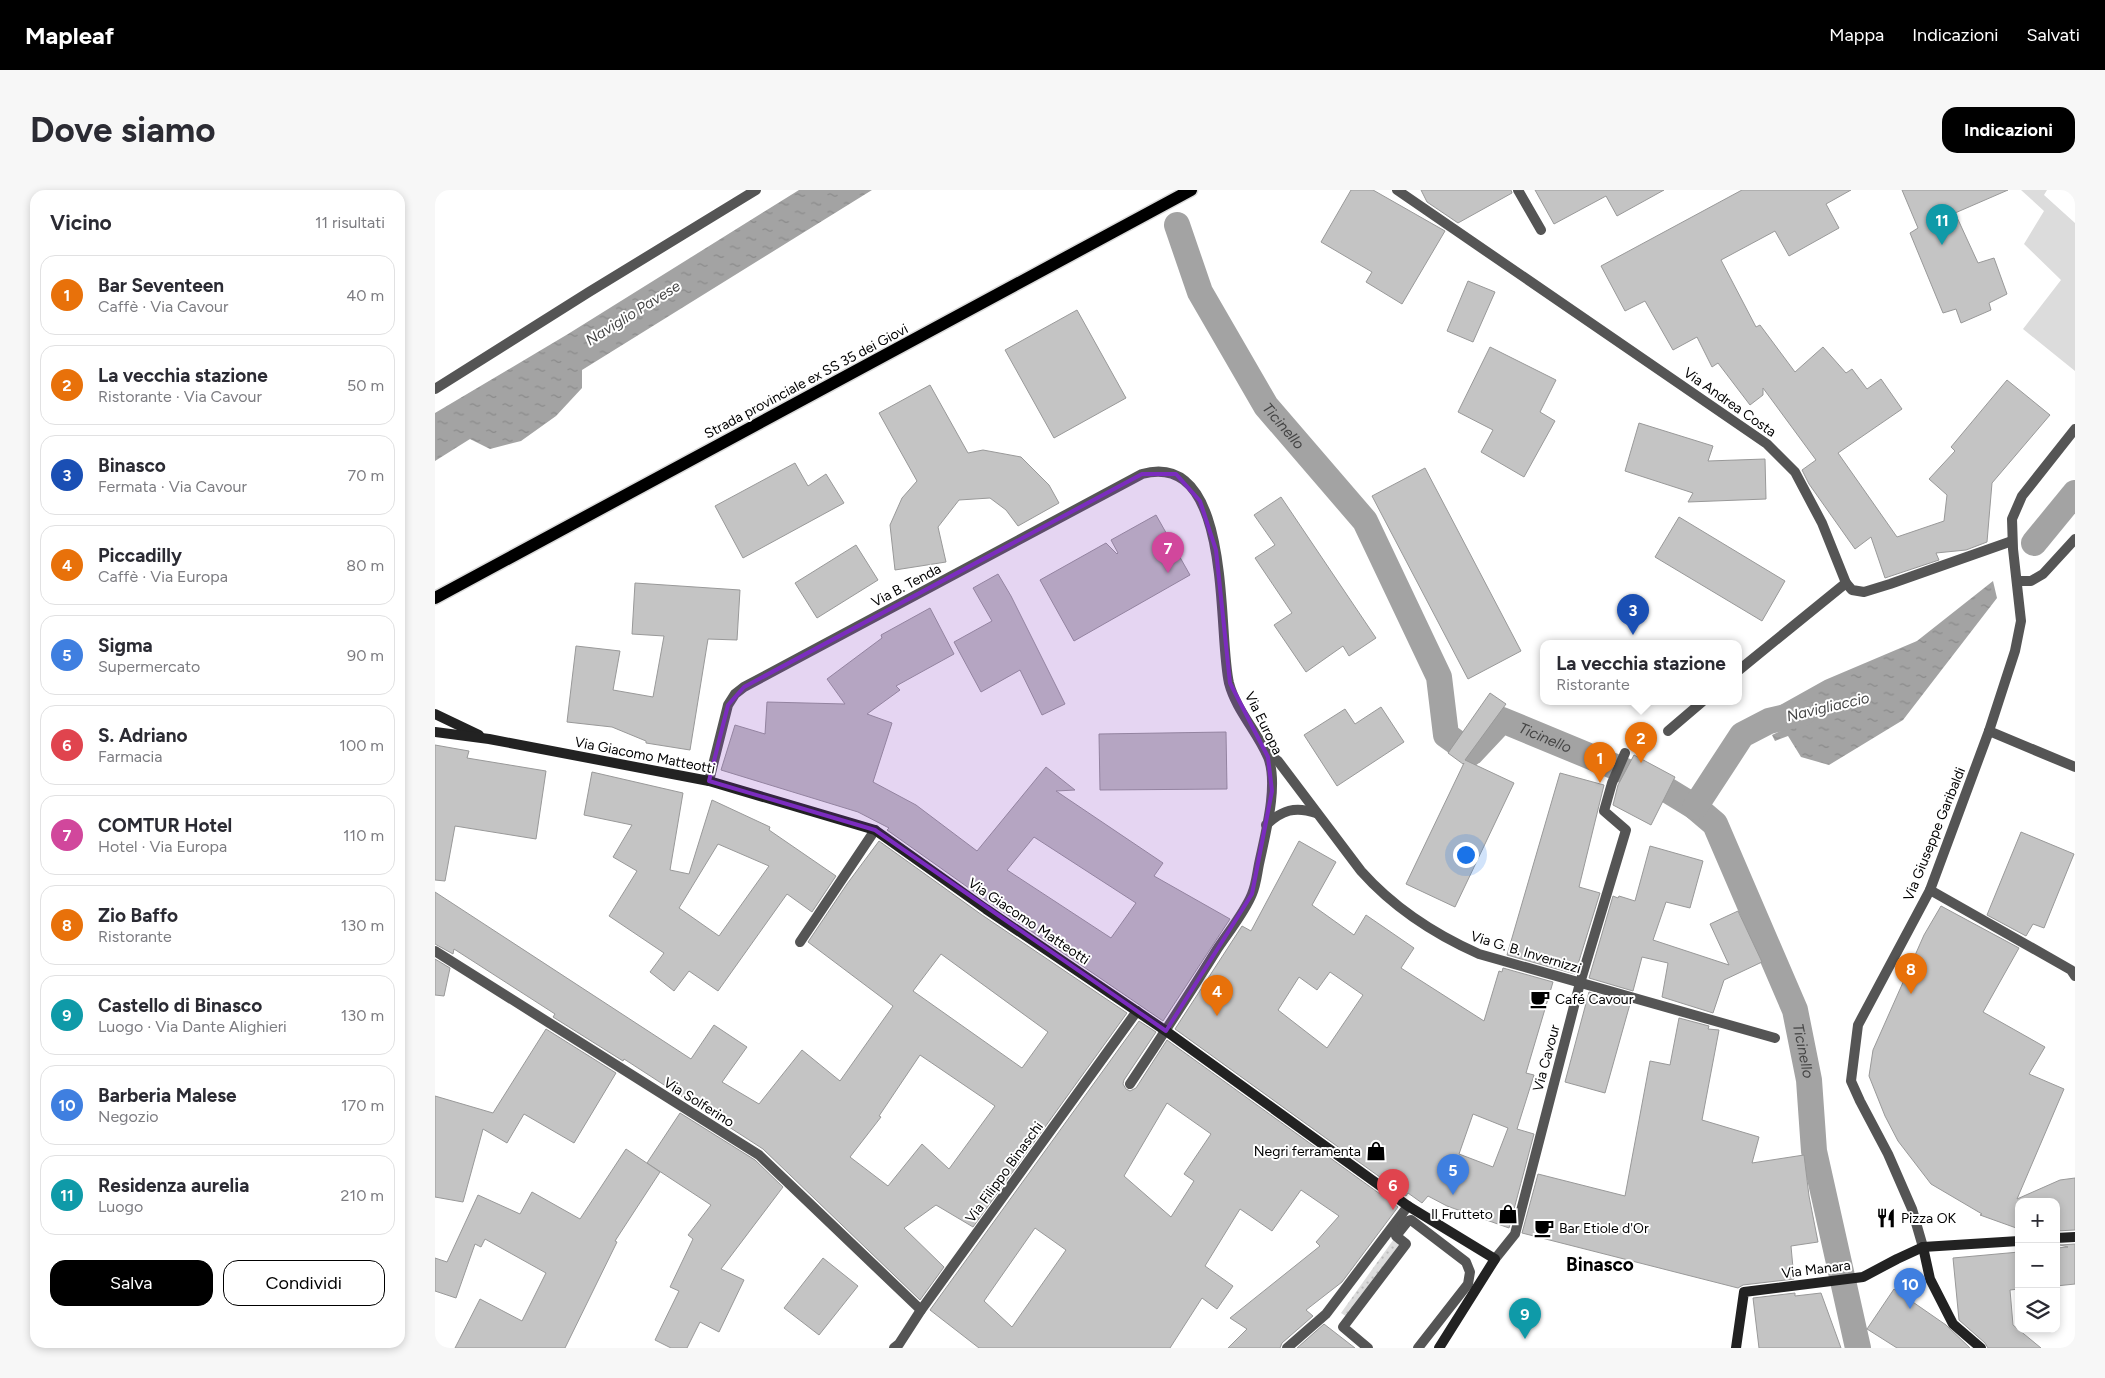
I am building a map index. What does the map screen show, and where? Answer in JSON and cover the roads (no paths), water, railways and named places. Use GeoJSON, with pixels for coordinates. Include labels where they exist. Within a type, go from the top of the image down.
{"type":"FeatureCollection","features":[{"type":"Feature","properties":{"kind":"main road","name":"Strada provinciale ex SS 35 dei Giovi"},"geometry":{"type":"LineString","coordinates":[[435,598],[1191,190]]}},
{"type":"Feature","properties":{"kind":"street"},"geometry":{"type":"LineString","coordinates":[[435,389],[756,190]]}},
{"type":"Feature","properties":{"kind":"street","name":"Via Andrea Costa"},"geometry":{"type":"LineString","coordinates":[[1397,190],[1767,444],[1795,472],[1822,523],[1846,583]]}},
{"type":"Feature","properties":{"kind":"street"},"geometry":{"type":"LineString","coordinates":[[1517,190],[1541,230]]}},
{"type":"Feature","properties":{"kind":"street","name":"Via Giuseppe Garibaldi"},"geometry":{"type":"LineString","coordinates":[[1923,1247],[1912,1209],[1888,1154],[1851,1080],[1858,1025],[1930,890],[1989,731],[2015,651],[2021,621],[2012,541],[2012,519],[2022,496],[2075,428]]}},
{"type":"Feature","properties":{"kind":"street","name":"Via B. Tenda"},"geometry":{"type":"LineString","coordinates":[[709,781],[728,705],[735,694],[1142,474],[1152,471],[1176,474]]}},
{"type":"Feature","properties":{"kind":"street","name":"Via Europa"},"geometry":{"type":"LineString","coordinates":[[1130,1084],[1253,894],[1267,825],[1271,783],[1268,758],[1240,710],[1229,683],[1216,550],[1210,524],[1200,501],[1191,487],[1176,474]]}},
{"type":"Feature","properties":{"kind":"street"},"geometry":{"type":"LineString","coordinates":[[2017,581],[2031,581],[2043,574],[2075,539]]}},
{"type":"Feature","properties":{"kind":"street"},"geometry":{"type":"LineString","coordinates":[[1742,668],[1846,583],[1852,590],[1864,592],[2012,541]]}},
{"type":"Feature","properties":{"kind":"street"},"geometry":{"type":"LineString","coordinates":[[1668,731],[1698,705]]}},
{"type":"Feature","properties":{"kind":"street","name":"Via Giacomo Matteotti"},"geometry":{"type":"LineString","coordinates":[[435,714],[489,739]]}},
{"type":"Feature","properties":{"kind":"street"},"geometry":{"type":"LineString","coordinates":[[1989,731],[2075,767]]}},
{"type":"Feature","properties":{"kind":"street","name":"Via Giacomo Matteotti"},"geometry":{"type":"LineString","coordinates":[[435,732],[489,739],[709,781],[875,830],[985,909],[1166,1031],[1408,1206],[1495,1259]]}},
{"type":"Feature","properties":{"kind":"street","name":"Via G. B. Invernizzi"},"geometry":{"type":"LineString","coordinates":[[1264,751],[1278,761],[1316,813],[1375,886],[1396,905],[1454,943],[1479,954],[1775,1038]]}},
{"type":"Feature","properties":{"kind":"street","name":"Via Cavour"},"geometry":{"type":"LineString","coordinates":[[1495,1259],[1515,1234],[1580,983],[1626,830],[1604,811],[1612,783],[1625,753]]}},
{"type":"Feature","properties":{"kind":"street"},"geometry":{"type":"LineString","coordinates":[[1267,825],[1278,815],[1288,810],[1297,808],[1316,813]]}},
{"type":"Feature","properties":{"kind":"street"},"geometry":{"type":"LineString","coordinates":[[800,942],[875,830]]}},
{"type":"Feature","properties":{"kind":"street"},"geometry":{"type":"LineString","coordinates":[[1930,890],[2071,970],[2075,976]]}},
{"type":"Feature","properties":{"kind":"street","name":"Via Solferino"},"geometry":{"type":"LineString","coordinates":[[435,951],[759,1156],[921,1310]]}},
{"type":"Feature","properties":{"kind":"street","name":"Via Filippo Binaschi"},"geometry":{"type":"LineString","coordinates":[[893,1348],[899,1344],[921,1310],[1137,1011]]}},
{"type":"Feature","properties":{"kind":"street"},"geometry":{"type":"LineString","coordinates":[[1287,1348],[1326,1314],[1408,1206]]}},
{"type":"Feature","properties":{"kind":"street"},"geometry":{"type":"LineString","coordinates":[[1369,1348],[1343,1327],[1405,1244],[1396,1236],[1411,1220],[1467,1262],[1470,1272],[1468,1284],[1418,1348]]}},
{"type":"Feature","properties":{"kind":"street"},"geometry":{"type":"LineString","coordinates":[[2060,1238],[2075,1237]]}},
{"type":"Feature","properties":{"kind":"street","name":"Via Manara"},"geometry":{"type":"LineString","coordinates":[[1736,1348],[1744,1292],[1863,1278],[1923,1247],[2015,1241]]}},
{"type":"Feature","properties":{"kind":"street"},"geometry":{"type":"LineString","coordinates":[[1923,1247],[1930,1279],[1953,1324],[1981,1348]]}},
{"type":"Feature","properties":{"kind":"street"},"geometry":{"type":"LineString","coordinates":[[1439,1348],[1495,1259]]}},
{"type":"Feature","properties":{"kind":"water","name":"Naviglio Pavese"},"geometry":{"type":"Polygon","coordinates":[[[799,190],[872,190],[582,370],[582,388],[556,416],[521,441],[490,449],[470,439],[435,461],[435,413],[568,334],[799,190]]]}},
{"type":"Feature","properties":{"kind":"water"},"geometry":{"type":"Polygon","coordinates":[[[1993,581],[1997,598],[1903,720],[1829,765],[1801,757],[1788,736],[1775,741],[1772,735],[1787,728],[1784,724],[1773,729],[1766,713],[1825,680],[1917,641],[1993,581]]]}},
{"type":"Feature","properties":{"kind":"waterway","name":"Ticinello"},"geometry":{"type":"LineString","coordinates":[[1177,225],[1200,292],[1266,406],[1365,521],[1439,677],[1446,735],[1471,753],[1502,720],[1659,785],[1695,807],[1715,824],[1795,1010],[1809,1080],[1814,1151],[1858,1348]]}},
{"type":"Feature","properties":{"kind":"waterway","name":"Navigliaccio"},"geometry":{"type":"LineString","coordinates":[[2034,543],[2075,493]]}},
{"type":"Feature","properties":{"kind":"waterway","name":"Navigliaccio"},"geometry":{"type":"LineString","coordinates":[[1695,807],[1742,735],[1769,721],[1803,713]]}},
{"type":"Feature","properties":{"kind":"place","name":"Residenza aurelia"},"geometry":{"type":"Point","coordinates":[1942,245]}},
{"type":"Feature","properties":{"kind":"place","name":"COMTUR Hotel"},"geometry":{"type":"Point","coordinates":[1168,573]}},
{"type":"Feature","properties":{"kind":"place","name":"Binasco"},"geometry":{"type":"Point","coordinates":[1633,635]}},
{"type":"Feature","properties":{"kind":"place","name":"La vecchia stazione"},"geometry":{"type":"Point","coordinates":[1641,763]}},
{"type":"Feature","properties":{"kind":"place","name":"Bar Seventeen"},"geometry":{"type":"Point","coordinates":[1600,783]}},
{"type":"Feature","properties":{"kind":"place","name":"Zio Baffo"},"geometry":{"type":"Point","coordinates":[1911,994]}},
{"type":"Feature","properties":{"kind":"place","name":"Café Cavour"},"geometry":{"type":"Point","coordinates":[1540,999]}},
{"type":"Feature","properties":{"kind":"place","name":"Piccadilly"},"geometry":{"type":"Point","coordinates":[1217,1016]}},
{"type":"Feature","properties":{"kind":"place","name":"Negri ferramenta"},"geometry":{"type":"Point","coordinates":[1376,1151]}},
{"type":"Feature","properties":{"kind":"place","name":"Sigma"},"geometry":{"type":"Point","coordinates":[1453,1195]}},
{"type":"Feature","properties":{"kind":"place","name":"S. Adriano"},"geometry":{"type":"Point","coordinates":[1393,1210]}},
{"type":"Feature","properties":{"kind":"place","name":"Il Frutteto"},"geometry":{"type":"Point","coordinates":[1508,1214]}},
{"type":"Feature","properties":{"kind":"place","name":"Pizza OK"},"geometry":{"type":"Point","coordinates":[1886,1218]}},
{"type":"Feature","properties":{"kind":"place","name":"Bar Etiole d'Or"},"geometry":{"type":"Point","coordinates":[1544,1228]}},
{"type":"Feature","properties":{"kind":"place","name":"Barberia Malese"},"geometry":{"type":"Point","coordinates":[1910,1309]}},
{"type":"Feature","properties":{"kind":"place","name":"Castello di Binasco"},"geometry":{"type":"Point","coordinates":[1525,1339]}},
{"type":"Feature","properties":{"kind":"district","name":"Binasco"},"geometry":{"type":"Point","coordinates":[1600,1264]}}]}
